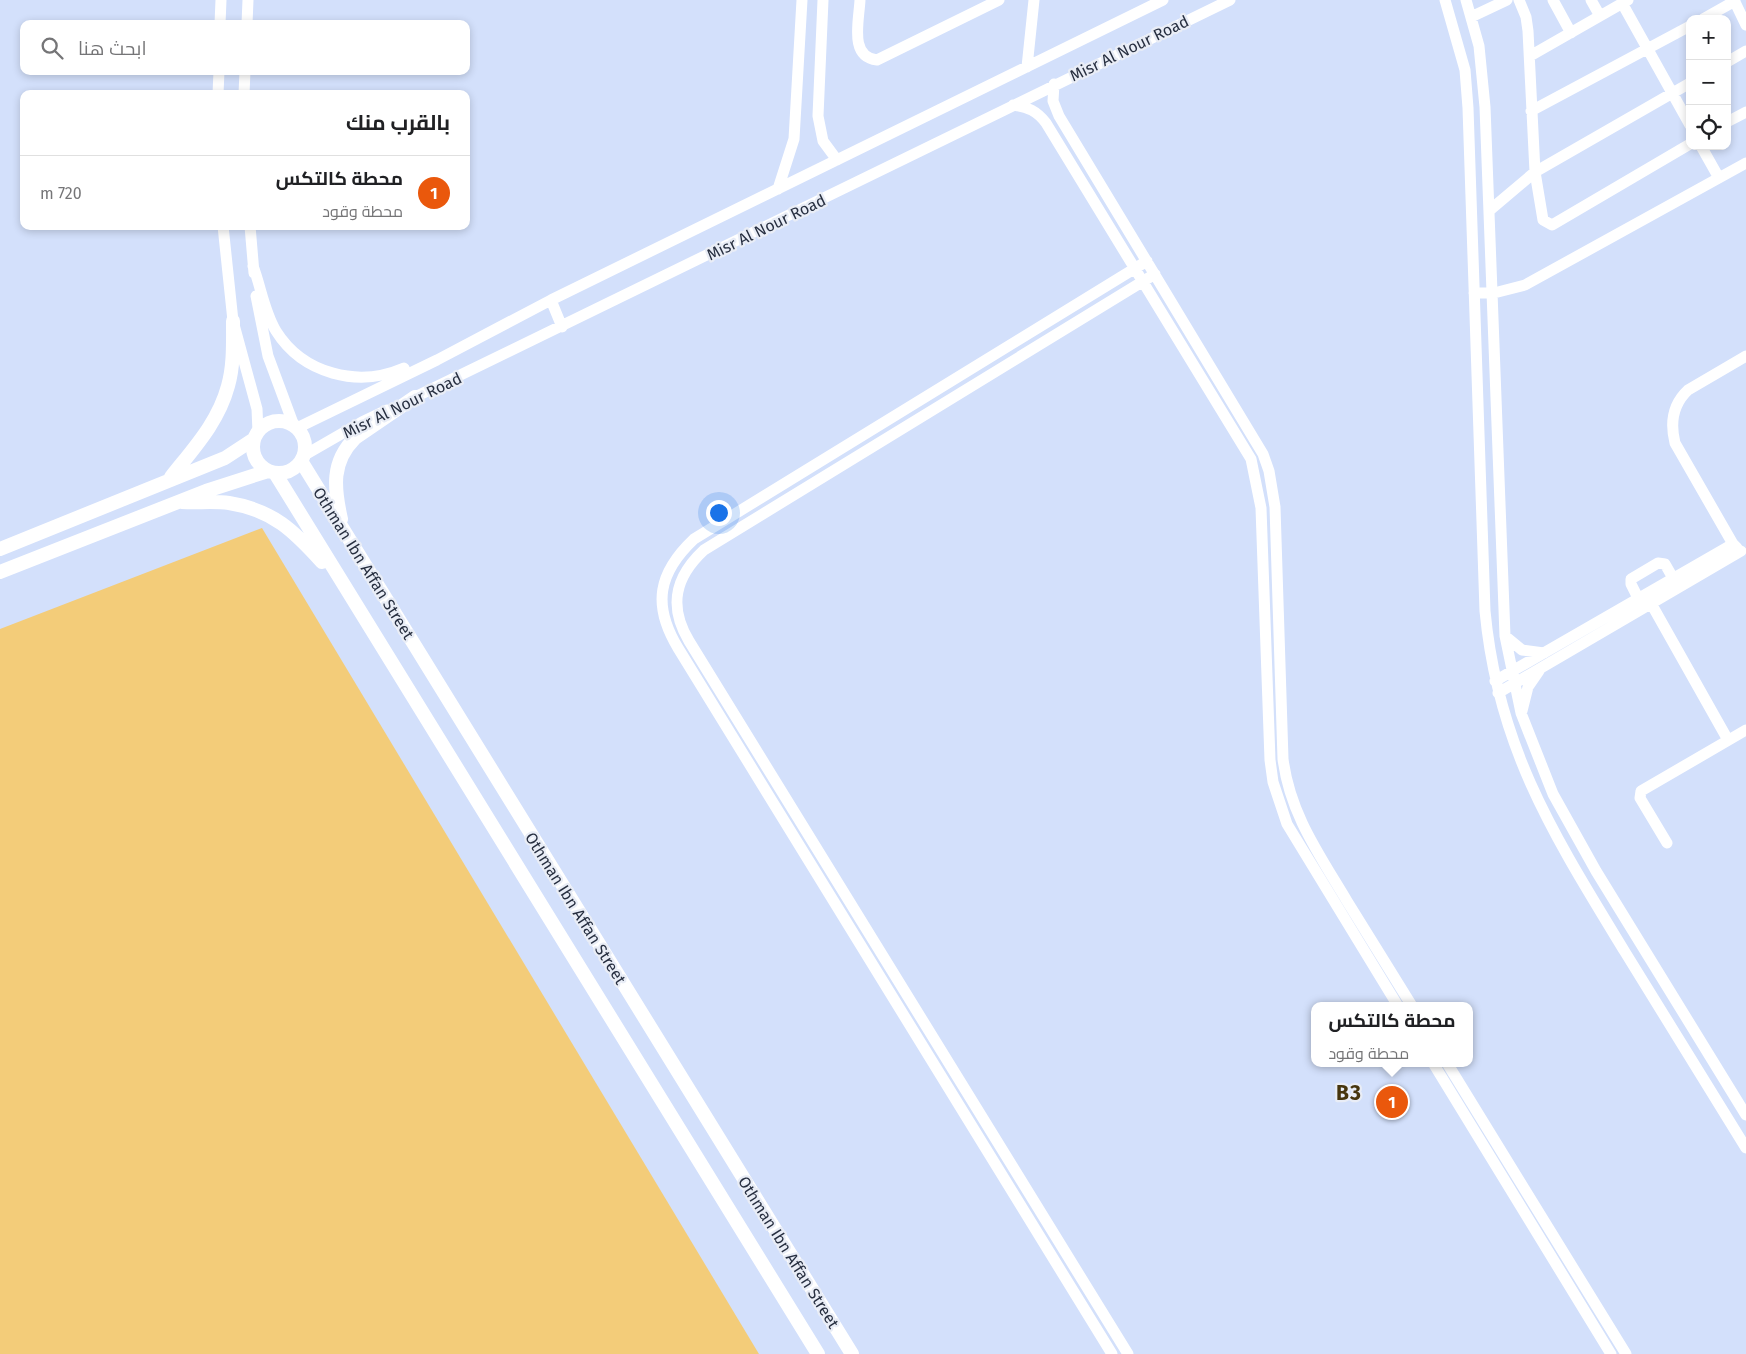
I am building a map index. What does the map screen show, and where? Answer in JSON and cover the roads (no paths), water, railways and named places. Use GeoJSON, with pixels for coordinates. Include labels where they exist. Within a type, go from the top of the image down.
{"type":"FeatureCollection","features":[{"type":"Feature","properties":{"kind":"main road"},"geometry":{"type":"LineString","coordinates":[[170,479],[202,440],[220,407],[228,386],[232,362],[234,321]]}},
{"type":"Feature","properties":{"kind":"main road"},"geometry":{"type":"LineString","coordinates":[[343,530],[335,489],[336,472],[341,456],[355,438],[416,397]]}},
{"type":"Feature","properties":{"kind":"main road"},"geometry":{"type":"LineString","coordinates":[[0,549],[225,458],[256,435],[264,426],[279,421],[295,427],[304,438],[302,459],[290,471],[271,472],[179,502],[0,572]]}},
{"type":"Feature","properties":{"kind":"main road"},"geometry":{"type":"LineString","coordinates":[[256,435],[253,446],[257,460],[271,472]]}},
{"type":"Feature","properties":{"kind":"main road","name":"Othman Ibn Affan Street"},"geometry":{"type":"LineString","coordinates":[[302,459],[343,530],[852,1354]]}},
{"type":"Feature","properties":{"kind":"main road","name":"Othman Ibn Affan Street"},"geometry":{"type":"LineString","coordinates":[[271,472],[343,585],[818,1354]]}},
{"type":"Feature","properties":{"kind":"main road"},"geometry":{"type":"LineString","coordinates":[[179,502],[227,503],[251,508],[274,517],[294,532],[343,585]]}},
{"type":"Feature","properties":{"kind":"street"},"geometry":{"type":"LineString","coordinates":[[220,20],[221,0]]}},
{"type":"Feature","properties":{"kind":"street"},"geometry":{"type":"LineString","coordinates":[[247,20],[248,0]]}},
{"type":"Feature","properties":{"kind":"street"},"geometry":{"type":"LineString","coordinates":[[778,189],[794,139],[802,0]]}},
{"type":"Feature","properties":{"kind":"street"},"geometry":{"type":"LineString","coordinates":[[823,0],[818,116],[823,141],[837,160]]}},
{"type":"Feature","properties":{"kind":"street"},"geometry":{"type":"LineString","coordinates":[[860,0],[858,45],[861,53],[868,59],[877,60],[999,0]]}},
{"type":"Feature","properties":{"kind":"street"},"geometry":{"type":"LineString","coordinates":[[1027,67],[1034,0]]}},
{"type":"Feature","properties":{"kind":"street","name":"Misr Al Nour Road"},"geometry":{"type":"LineString","coordinates":[[295,427],[437,360],[551,300],[1163,0]]}},
{"type":"Feature","properties":{"kind":"street","name":"Misr Al Nour Road"},"geometry":{"type":"LineString","coordinates":[[302,459],[362,422],[1230,0]]}},
{"type":"Feature","properties":{"kind":"street"},"geometry":{"type":"LineString","coordinates":[[1445,0],[1465,70],[1485,611],[1498,693],[1522,766],[1560,845],[1746,1148]]}},
{"type":"Feature","properties":{"kind":"street"},"geometry":{"type":"LineString","coordinates":[[1466,0],[1479,46],[1485,107],[1494,293],[1505,636],[1521,713],[1541,767],[1576,836],[1746,1115]]}},
{"type":"Feature","properties":{"kind":"street"},"geometry":{"type":"LineString","coordinates":[[1472,17],[1508,0]]}},
{"type":"Feature","properties":{"kind":"street"},"geometry":{"type":"LineString","coordinates":[[1519,0],[1526,17],[1530,56],[1535,172],[1543,220],[1552,224],[1686,146]]}},
{"type":"Feature","properties":{"kind":"street"},"geometry":{"type":"LineString","coordinates":[[1553,0],[1571,33]]}},
{"type":"Feature","properties":{"kind":"street"},"geometry":{"type":"LineString","coordinates":[[1591,0],[1600,16]]}},
{"type":"Feature","properties":{"kind":"street"},"geometry":{"type":"LineString","coordinates":[[1710,15],[1734,1],[1746,25]]}},
{"type":"Feature","properties":{"kind":"street"},"geometry":{"type":"LineString","coordinates":[[1530,56],[1625,2],[1648,49],[1686,118]]}},
{"type":"Feature","properties":{"kind":"street"},"geometry":{"type":"LineString","coordinates":[[1531,112],[1686,28]]}},
{"type":"Feature","properties":{"kind":"street"},"geometry":{"type":"LineString","coordinates":[[1731,60],[1746,52]]}},
{"type":"Feature","properties":{"kind":"street"},"geometry":{"type":"LineString","coordinates":[[218,90],[219,75]]}},
{"type":"Feature","properties":{"kind":"street"},"geometry":{"type":"LineString","coordinates":[[244,90],[245,75]]}},
{"type":"Feature","properties":{"kind":"street"},"geometry":{"type":"LineString","coordinates":[[1054,84],[1056,109],[1255,438],[1269,472],[1275,507],[1283,759],[1290,798],[1296,814],[1323,861],[1410,1002]]}},
{"type":"Feature","properties":{"kind":"street"},"geometry":{"type":"LineString","coordinates":[[1490,210],[1535,172],[1686,85]]}},
{"type":"Feature","properties":{"kind":"street"},"geometry":{"type":"LineString","coordinates":[[1013,105],[1027,107],[1035,111],[1046,123],[1244,444],[1256,475],[1261,508],[1270,760],[1279,803],[1287,824],[1396,1002]]}},
{"type":"Feature","properties":{"kind":"street"},"geometry":{"type":"LineString","coordinates":[[1731,120],[1746,112]]}},
{"type":"Feature","properties":{"kind":"street"},"geometry":{"type":"LineString","coordinates":[[1704,150],[1719,178]]}},
{"type":"Feature","properties":{"kind":"street"},"geometry":{"type":"LineString","coordinates":[[1474,293],[1494,293],[1525,285],[1746,164]]}},
{"type":"Feature","properties":{"kind":"street"},"geometry":{"type":"LineString","coordinates":[[224,230],[234,321],[257,409],[256,435]]}},
{"type":"Feature","properties":{"kind":"street"},"geometry":{"type":"LineString","coordinates":[[250,230],[260,320],[268,356],[295,427]]}},
{"type":"Feature","properties":{"kind":"street"},"geometry":{"type":"LineString","coordinates":[[1112,1354],[678,648],[664,621],[662,595],[668,570],[676,558],[694,540],[1147,261]]}},
{"type":"Feature","properties":{"kind":"street"},"geometry":{"type":"LineString","coordinates":[[253,266],[267,310],[276,330],[290,348],[307,362],[326,372],[348,377],[370,378],[392,374],[412,365],[437,360]]}},
{"type":"Feature","properties":{"kind":"street"},"geometry":{"type":"LineString","coordinates":[[1128,1354],[680,626],[677,610],[677,592],[682,576],[692,561],[704,550],[1155,274]]}},
{"type":"Feature","properties":{"kind":"street"},"geometry":{"type":"LineString","coordinates":[[551,300],[562,326]]}},
{"type":"Feature","properties":{"kind":"street"},"geometry":{"type":"LineString","coordinates":[[1740,549],[1675,443],[1671,429],[1672,414],[1681,396],[1746,356]]}},
{"type":"Feature","properties":{"kind":"street"},"geometry":{"type":"LineString","coordinates":[[1495,681],[1740,549]]}},
{"type":"Feature","properties":{"kind":"street"},"geometry":{"type":"LineString","coordinates":[[1498,693],[1545,666],[1673,578],[1740,549]]}},
{"type":"Feature","properties":{"kind":"street"},"geometry":{"type":"LineString","coordinates":[[1673,578],[1665,564],[1658,562],[1631,579],[1631,584],[1645,599],[1728,740]]}},
{"type":"Feature","properties":{"kind":"street"},"geometry":{"type":"LineString","coordinates":[[1505,636],[1522,650],[1544,653]]}},
{"type":"Feature","properties":{"kind":"street"},"geometry":{"type":"LineString","coordinates":[[1521,713],[1528,687],[1545,666]]}},
{"type":"Feature","properties":{"kind":"street"},"geometry":{"type":"LineString","coordinates":[[1667,843],[1640,798],[1641,791],[1746,730]]}},
{"type":"Feature","properties":{"kind":"street"},"geometry":{"type":"LineString","coordinates":[[1435,1067],[1610,1354]]}},
{"type":"Feature","properties":{"kind":"street"},"geometry":{"type":"LineString","coordinates":[[1449,1067],[1626,1354]]}},
{"type":"Feature","properties":{"kind":"place","name":"محطة كالتكس"},"geometry":{"type":"Point","coordinates":[1392,1102]}},
{"type":"Feature","properties":{"kind":"district","name":"B3"},"geometry":{"type":"Point","coordinates":[1349,1093]}}]}
